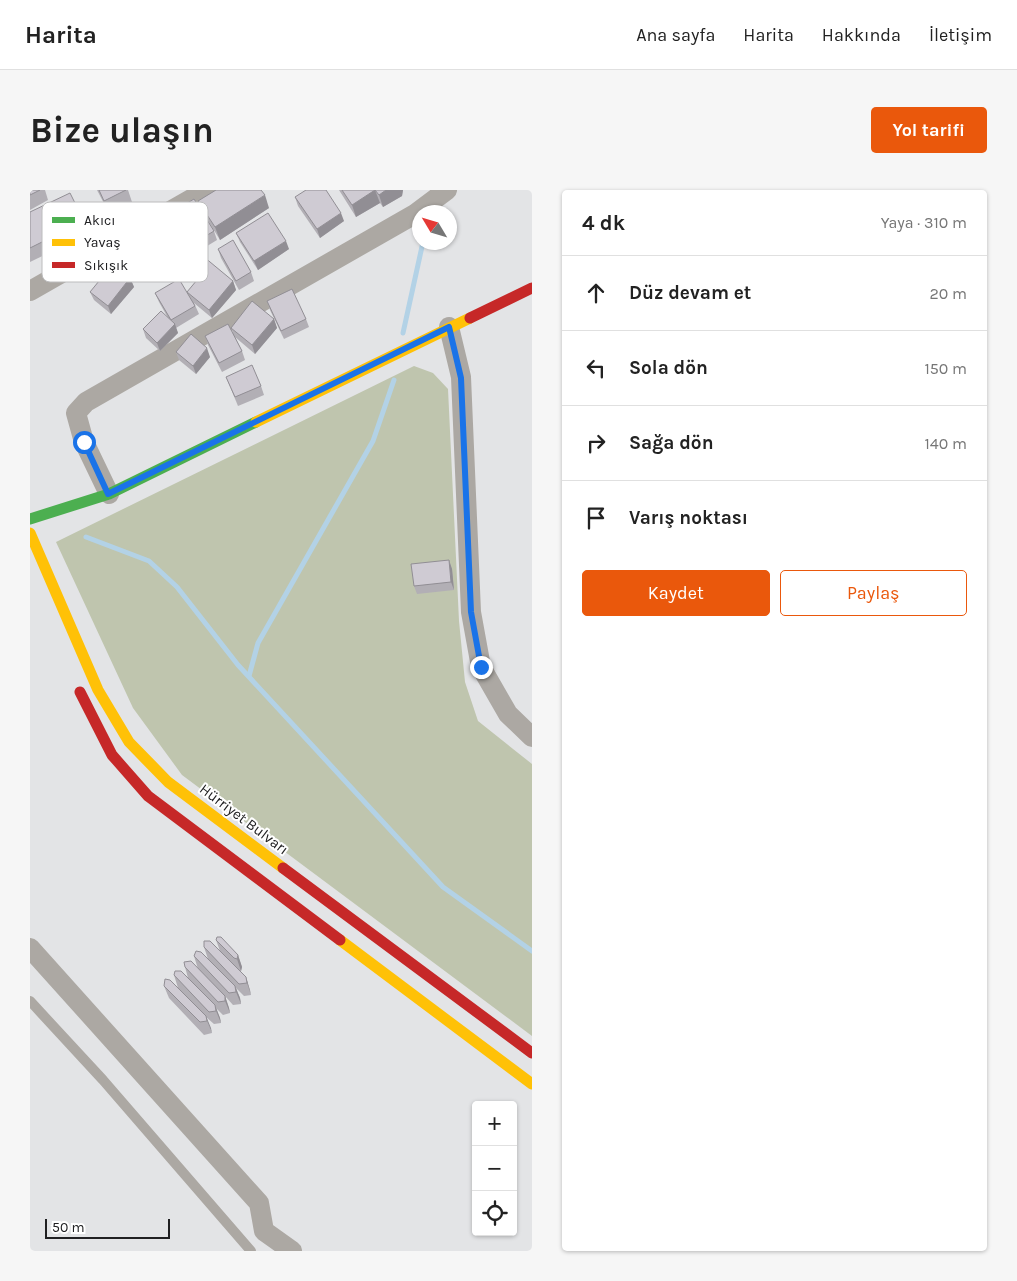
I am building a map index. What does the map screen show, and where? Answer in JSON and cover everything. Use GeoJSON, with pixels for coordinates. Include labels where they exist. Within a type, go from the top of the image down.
{"type":"FeatureCollection","features":[{"type":"Feature","properties":{"kind":"main road"},"geometry":{"type":"LineString","coordinates":[[30,519],[108,494],[532,288]]}},
{"type":"Feature","properties":{"kind":"main road","name":"Hürriyet Bulvarı"},"geometry":{"type":"LineString","coordinates":[[30,532],[98,690],[129,742],[168,782],[532,1053]]}},
{"type":"Feature","properties":{"kind":"main road"},"geometry":{"type":"LineString","coordinates":[[75,680],[112,755],[148,796],[532,1084]]}},
{"type":"Feature","properties":{"kind":"street"},"geometry":{"type":"LineString","coordinates":[[186,202],[207,190]]}},
{"type":"Feature","properties":{"kind":"street"},"geometry":{"type":"LineString","coordinates":[[416,205],[419,190]]}},
{"type":"Feature","properties":{"kind":"street"},"geometry":{"type":"LineString","coordinates":[[427,205],[448,190]]}},
{"type":"Feature","properties":{"kind":"street"},"geometry":{"type":"LineString","coordinates":[[108,494],[79,427],[76,414],[86,402],[412,216]]}},
{"type":"Feature","properties":{"kind":"street"},"geometry":{"type":"LineString","coordinates":[[30,291],[46,282]]}},
{"type":"Feature","properties":{"kind":"street"},"geometry":{"type":"LineString","coordinates":[[449,327],[461,378],[471,612],[481,667],[508,714],[532,737]]}},
{"type":"Feature","properties":{"kind":"street"},"geometry":{"type":"LineString","coordinates":[[30,948],[258,1203],[264,1230],[292,1251]]}},
{"type":"Feature","properties":{"kind":"lane"},"geometry":{"type":"LineString","coordinates":[[30,1001],[103,1080],[251,1251]]}},
{"type":"Feature","properties":{"kind":"green space"},"geometry":{"type":"Polygon","coordinates":[[[414,366],[433,373],[448,389],[459,621],[465,682],[478,721],[532,764],[532,1036],[182,775],[133,708],[56,542],[414,366]]]}},
{"type":"Feature","properties":{"kind":"building"},"geometry":{"type":"Polygon","coordinates":[[[30,190],[40,190],[30,195],[30,190]]]}},
{"type":"Feature","properties":{"kind":"building"},"geometry":{"type":"Polygon","coordinates":[[[99,190],[126,190],[104,201],[99,190]]]}},
{"type":"Feature","properties":{"kind":"building"},"geometry":{"type":"Polygon","coordinates":[[[216,190],[261,190],[265,195],[215,227],[208,216],[208,202],[198,201],[216,190]]]}},
{"type":"Feature","properties":{"kind":"building"},"geometry":{"type":"Polygon","coordinates":[[[306,190],[326,190],[341,213],[317,229],[295,197],[306,190]]]}},
{"type":"Feature","properties":{"kind":"building"},"geometry":{"type":"Polygon","coordinates":[[[342,190],[375,190],[352,205],[342,190]]]}},
{"type":"Feature","properties":{"kind":"building"},"geometry":{"type":"Polygon","coordinates":[[[375,190],[386,190],[379,195],[375,190]]]}},
{"type":"Feature","properties":{"kind":"building"},"geometry":{"type":"Polygon","coordinates":[[[70,193],[74,202],[51,202],[70,193]]]}},
{"type":"Feature","properties":{"kind":"building"},"geometry":{"type":"Polygon","coordinates":[[[42,206],[42,242],[30,248],[30,212],[42,206]]]}},
{"type":"Feature","properties":{"kind":"building"},"geometry":{"type":"Polygon","coordinates":[[[268,213],[286,241],[254,261],[236,233],[268,213]]]}},
{"type":"Feature","properties":{"kind":"building"},"geometry":{"type":"Polygon","coordinates":[[[208,221],[214,231],[208,235],[208,221]]]}},
{"type":"Feature","properties":{"kind":"building"},"geometry":{"type":"Polygon","coordinates":[[[233,240],[251,272],[236,281],[218,249],[233,240]]]}},
{"type":"Feature","properties":{"kind":"building"},"geometry":{"type":"Polygon","coordinates":[[[208,260],[233,281],[209,310],[187,292],[195,282],[208,282],[208,260]]]}},
{"type":"Feature","properties":{"kind":"building"},"geometry":{"type":"Polygon","coordinates":[[[98,282],[127,282],[108,306],[90,292],[98,282]]]}},
{"type":"Feature","properties":{"kind":"building"},"geometry":{"type":"Polygon","coordinates":[[[174,282],[181,282],[195,306],[171,320],[155,293],[174,282]]]}},
{"type":"Feature","properties":{"kind":"building"},"geometry":{"type":"Polygon","coordinates":[[[292,289],[306,319],[281,331],[267,301],[292,289]]]}},
{"type":"Feature","properties":{"kind":"building"},"geometry":{"type":"Polygon","coordinates":[[[252,301],[274,319],[252,345],[231,328],[252,301]]]}},
{"type":"Feature","properties":{"kind":"building"},"geometry":{"type":"Polygon","coordinates":[[[161,311],[175,324],[157,343],[143,329],[161,311]]]}},
{"type":"Feature","properties":{"kind":"building"},"geometry":{"type":"Polygon","coordinates":[[[228,324],[242,351],[219,363],[205,336],[228,324]]]}},
{"type":"Feature","properties":{"kind":"building"},"geometry":{"type":"Polygon","coordinates":[[[191,334],[207,348],[193,366],[176,352],[191,334]]]}},
{"type":"Feature","properties":{"kind":"building"},"geometry":{"type":"Polygon","coordinates":[[[252,365],[261,386],[235,397],[226,377],[252,365]]]}},
{"type":"Feature","properties":{"kind":"building"},"geometry":{"type":"Polygon","coordinates":[[[449,560],[451,582],[414,586],[411,564],[449,560]]]}},
{"type":"Feature","properties":{"kind":"building"},"geometry":{"type":"Polygon","coordinates":[[[217,937],[221,937],[238,955],[237,959],[216,940],[217,937]]]}},
{"type":"Feature","properties":{"kind":"building"},"geometry":{"type":"Polygon","coordinates":[[[204,941],[210,941],[246,977],[247,983],[239,984],[204,947],[204,941]]]}},
{"type":"Feature","properties":{"kind":"building"},"geometry":{"type":"Polygon","coordinates":[[[196,951],[201,952],[235,986],[236,992],[229,993],[194,956],[196,951]]]}},
{"type":"Feature","properties":{"kind":"building"},"geometry":{"type":"Polygon","coordinates":[[[191,961],[225,996],[225,1001],[218,1002],[185,967],[184,962],[191,961]]]}},
{"type":"Feature","properties":{"kind":"building"},"geometry":{"type":"Polygon","coordinates":[[[175,971],[181,971],[215,1005],[216,1011],[209,1012],[174,975],[175,971]]]}},
{"type":"Feature","properties":{"kind":"building"},"geometry":{"type":"Polygon","coordinates":[[[165,979],[170,980],[206,1016],[207,1021],[200,1022],[164,986],[165,979]]]}},
{"type":"Feature","properties":{"kind":"waterway"},"geometry":{"type":"LineString","coordinates":[[403,333],[421,250]]}},
{"type":"Feature","properties":{"kind":"waterway"},"geometry":{"type":"LineString","coordinates":[[249,676],[258,643],[373,441],[394,380]]}},
{"type":"Feature","properties":{"kind":"waterway"},"geometry":{"type":"LineString","coordinates":[[86,537],[149,561],[177,587],[238,665],[443,887],[532,951]]}},
{"type":"Feature","properties":{"kind":"traffic: fast"},"geometry":{"type":"LineString","coordinates":[[30,519],[109,494],[256,422]]}},
{"type":"Feature","properties":{"kind":"traffic: slow"},"geometry":{"type":"LineString","coordinates":[[256,422],[470,318]]}},
{"type":"Feature","properties":{"kind":"traffic: slow"},"geometry":{"type":"LineString","coordinates":[[30,533],[98,690],[129,742],[168,782],[283,868]]}},
{"type":"Feature","properties":{"kind":"traffic: slow"},"geometry":{"type":"LineString","coordinates":[[340,940],[532,1084]]}},
{"type":"Feature","properties":{"kind":"traffic: jam"},"geometry":{"type":"LineString","coordinates":[[470,318],[532,288]]}},
{"type":"Feature","properties":{"kind":"traffic: jam"},"geometry":{"type":"LineString","coordinates":[[80,692],[112,755],[148,796],[340,940]]}},
{"type":"Feature","properties":{"kind":"traffic: jam"},"geometry":{"type":"LineString","coordinates":[[283,868],[532,1053]]}},
{"type":"Feature","properties":{"kind":"route"},"geometry":{"type":"LineString","coordinates":[[84,442],[108,494],[449,327],[461,378],[471,612],[481,667]]}}]}
